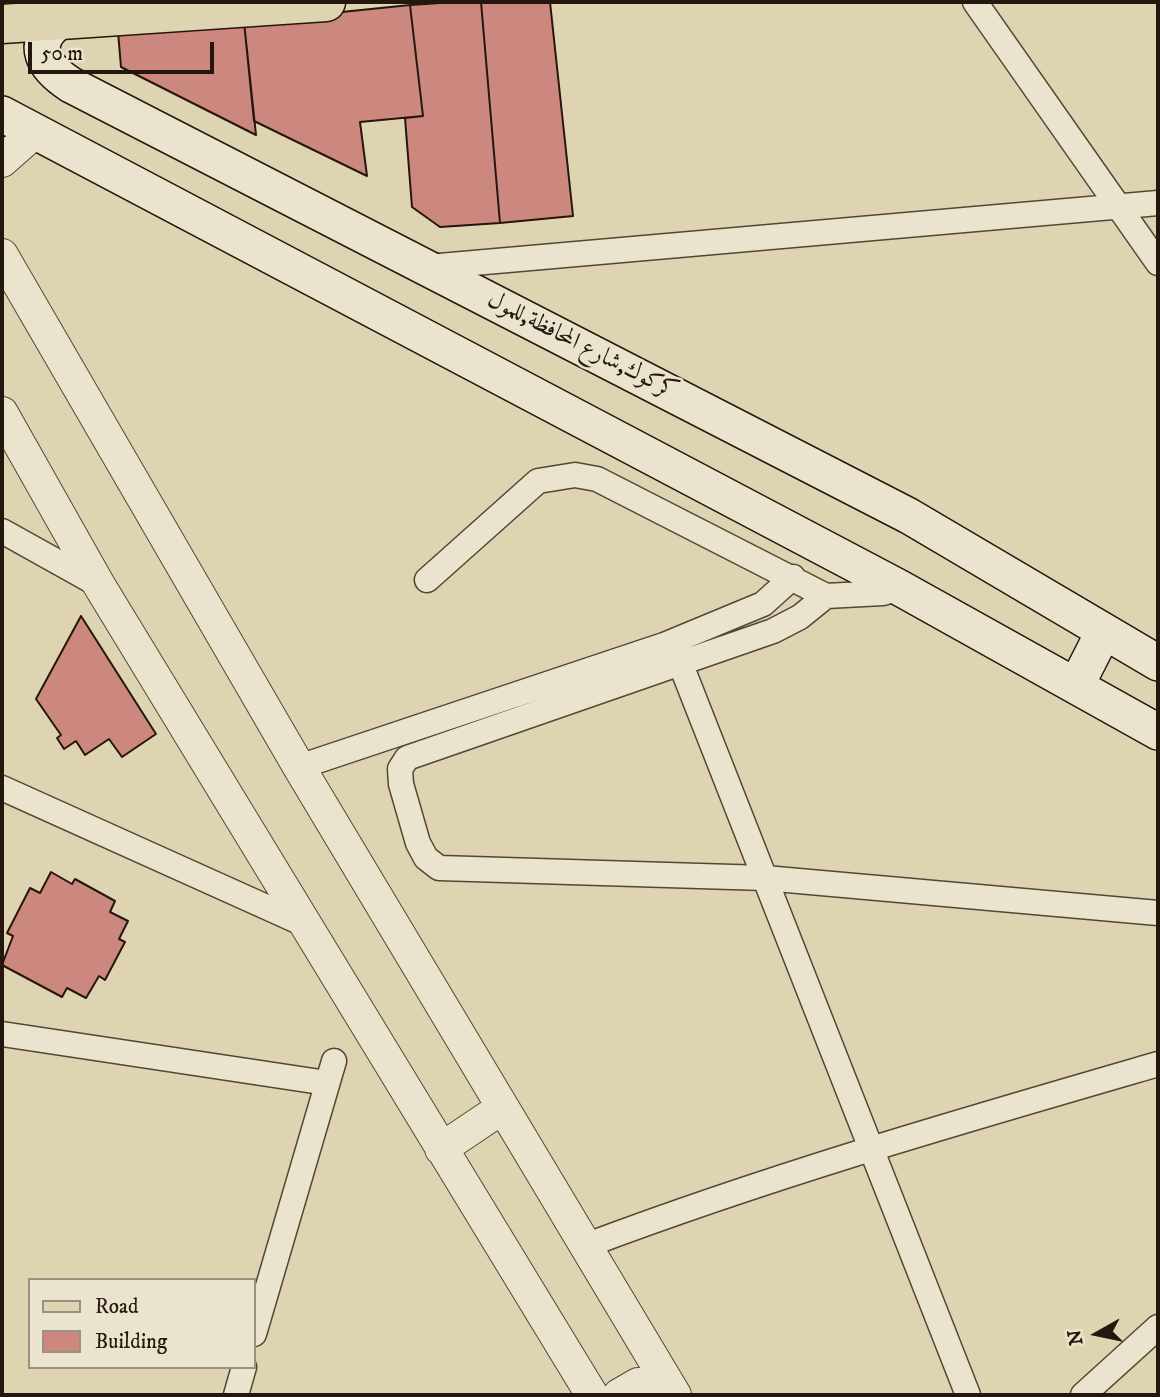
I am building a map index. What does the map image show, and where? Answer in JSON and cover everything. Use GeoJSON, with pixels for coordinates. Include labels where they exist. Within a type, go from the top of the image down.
{"type":"FeatureCollection","features":[{"type":"Feature","properties":{"kind":"main road"},"geometry":{"type":"LineString","coordinates":[[2,24],[326,2]]}},
{"type":"Feature","properties":{"kind":"main road","name":"كركوك,شارع المحافظة,للمول"},"geometry":{"type":"LineString","coordinates":[[60,21],[45,36],[43,57],[49,68],[71,85],[909,516],[1158,663]]}},
{"type":"Feature","properties":{"kind":"main road"},"geometry":{"type":"LineString","coordinates":[[2,114],[900,588],[1158,732]]}},
{"type":"Feature","properties":{"kind":"main road"},"geometry":{"type":"LineString","coordinates":[[1076,686],[1104,631]]}},
{"type":"Feature","properties":{"kind":"street"},"geometry":{"type":"LineString","coordinates":[[975,2],[1158,263]]}},
{"type":"Feature","properties":{"kind":"street"},"geometry":{"type":"LineString","coordinates":[[2,161],[36,131]]}},
{"type":"Feature","properties":{"kind":"street"},"geometry":{"type":"LineString","coordinates":[[428,267],[1158,203]]}},
{"type":"Feature","properties":{"kind":"street"},"geometry":{"type":"LineString","coordinates":[[2,255],[299,767],[673,1391]]}},
{"type":"Feature","properties":{"kind":"street"},"geometry":{"type":"LineString","coordinates":[[2,413],[99,585],[592,1395]]}},
{"type":"Feature","properties":{"kind":"street"},"geometry":{"type":"LineString","coordinates":[[427,580],[538,481],[575,475],[597,479],[826,596],[883,593],[900,588]]}},
{"type":"Feature","properties":{"kind":"street"},"geometry":{"type":"LineString","coordinates":[[2,531],[99,585]]}},
{"type":"Feature","properties":{"kind":"street"},"geometry":{"type":"LineString","coordinates":[[299,767],[664,645],[763,604],[793,577]]}},
{"type":"Feature","properties":{"kind":"street"},"geometry":{"type":"LineString","coordinates":[[826,596],[787,625],[681,665],[407,758],[400,769],[401,784],[418,843],[426,858],[439,868],[765,878],[1158,913]]}},
{"type":"Feature","properties":{"kind":"street"},"geometry":{"type":"LineString","coordinates":[[681,665],[968,1395]]}},
{"type":"Feature","properties":{"kind":"street"},"geometry":{"type":"LineString","coordinates":[[2,788],[304,924]]}},
{"type":"Feature","properties":{"kind":"street"},"geometry":{"type":"LineString","coordinates":[[2,1034],[330,1072],[256,1327]]}},
{"type":"Feature","properties":{"kind":"street"},"geometry":{"type":"LineString","coordinates":[[585,1246],[716,1196],[871,1147],[1158,1064]]}},
{"type":"Feature","properties":{"kind":"street"},"geometry":{"type":"LineString","coordinates":[[441,1149],[502,1108]]}},
{"type":"Feature","properties":{"kind":"street"},"geometry":{"type":"LineString","coordinates":[[1083,1395],[1158,1327]]}},
{"type":"Feature","properties":{"kind":"street"},"geometry":{"type":"LineString","coordinates":[[236,1395],[243,1369]]}},
{"type":"Feature","properties":{"kind":"street"},"geometry":{"type":"LineString","coordinates":[[619,1395],[638,1384],[673,1391]]}},
{"type":"Feature","properties":{"kind":"building"},"geometry":{"type":"Polygon","coordinates":[[[481,2],[500,223],[440,227],[412,207],[405,118],[423,116],[410,5],[481,2]]]}},
{"type":"Feature","properties":{"kind":"building"},"geometry":{"type":"Polygon","coordinates":[[[481,2],[550,2],[573,216],[500,223],[481,2]]]}},
{"type":"Feature","properties":{"kind":"building"},"geometry":{"type":"Polygon","coordinates":[[[410,5],[423,116],[360,122],[367,176],[254,121],[244,22],[410,5]]]}},
{"type":"Feature","properties":{"kind":"building"},"geometry":{"type":"Polygon","coordinates":[[[244,22],[256,135],[121,67],[118,32],[244,22]]]}},
{"type":"Feature","properties":{"kind":"building"},"geometry":{"type":"Polygon","coordinates":[[[81,616],[156,734],[122,757],[109,739],[85,755],[76,741],[64,749],[57,738],[61,735],[36,699],[81,616]]]}},
{"type":"Feature","properties":{"kind":"building"},"geometry":{"type":"Polygon","coordinates":[[[51,872],[72,884],[75,879],[115,901],[110,912],[128,921],[119,939],[125,942],[105,980],[99,976],[86,998],[67,988],[62,997],[2,965],[13,936],[7,933],[30,888],[40,893],[51,872]]]}}]}
